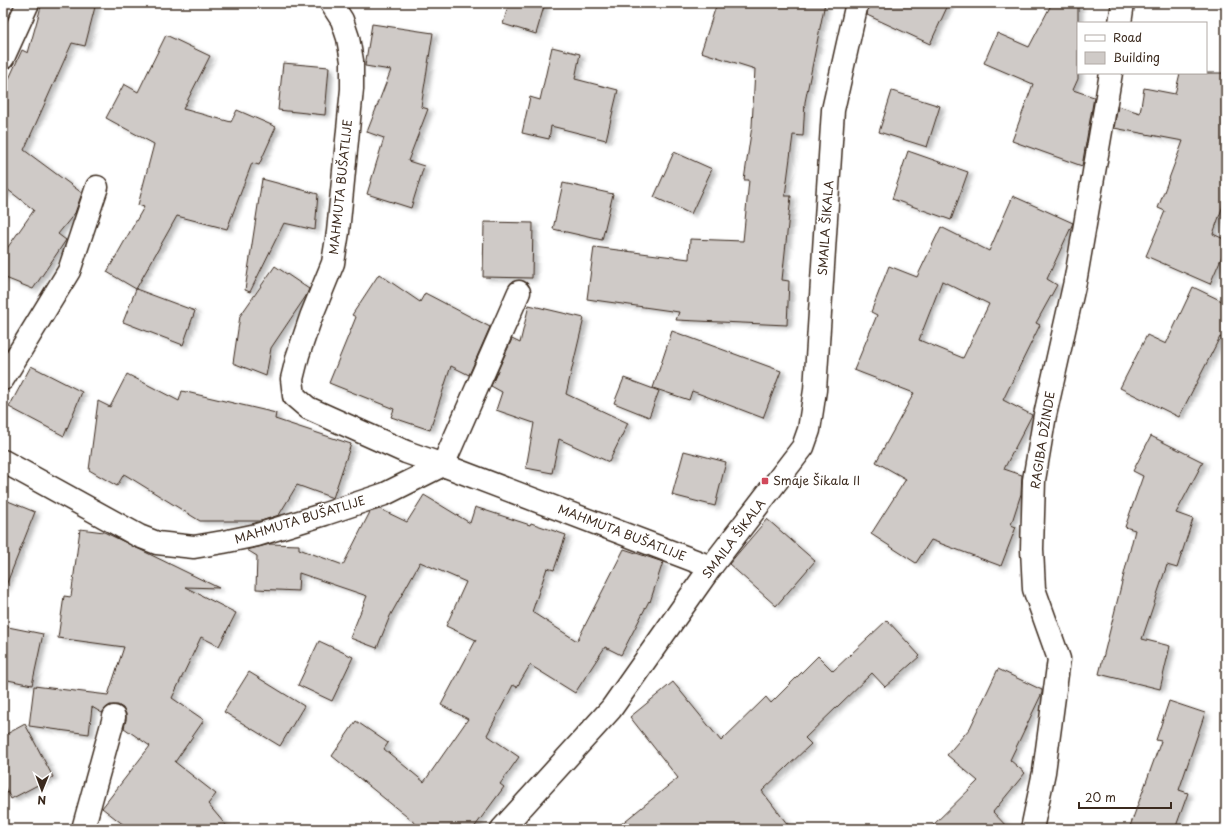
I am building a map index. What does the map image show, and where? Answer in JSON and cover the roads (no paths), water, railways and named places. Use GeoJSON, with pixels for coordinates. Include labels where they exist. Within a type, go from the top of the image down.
{"type":"FeatureCollection","features":[{"type":"Feature","properties":{"kind":"street"},"geometry":{"type":"LineString","coordinates":[[3,58],[28,3]]}},
{"type":"Feature","properties":{"kind":"street","name":"MAHMUTA BUŠATLIJE"},"geometry":{"type":"LineString","coordinates":[[331,3],[342,20],[348,38],[352,61],[351,97],[338,232],[333,263],[298,355],[292,379],[294,396],[308,408],[406,452],[711,567]]}},
{"type":"Feature","properties":{"kind":"street","name":"SMAILA ŠIKALA"},"geometry":{"type":"LineString","coordinates":[[502,829],[611,710],[711,567],[803,447],[809,430],[816,390],[833,110],[857,3]]}},
{"type":"Feature","properties":{"kind":"street"},"geometry":{"type":"LineString","coordinates":[[1120,22],[1124,3]]}},
{"type":"Feature","properties":{"kind":"street","name":"RAGIBA DŽINDE"},"geometry":{"type":"LineString","coordinates":[[1032,829],[1044,772],[1059,659],[1034,589],[1032,549],[1034,480],[1045,415],[1076,277],[1111,74]]}},
{"type":"Feature","properties":{"kind":"street"},"geometry":{"type":"LineString","coordinates":[[3,379],[69,271],[97,187]]}},
{"type":"Feature","properties":{"kind":"street"},"geometry":{"type":"LineString","coordinates":[[443,465],[519,292]]}},
{"type":"Feature","properties":{"kind":"street","name":"MAHMUTA BUŠATLIJE"},"geometry":{"type":"LineString","coordinates":[[3,461],[139,536],[157,543],[194,547],[257,535],[325,514],[385,494],[443,465]]}},
{"type":"Feature","properties":{"kind":"street"},"geometry":{"type":"LineString","coordinates":[[83,829],[114,717]]}},
{"type":"Feature","properties":{"kind":"place","name":"Smaje Šikala II"},"geometry":{"type":"Point","coordinates":[765,481]}}]}
